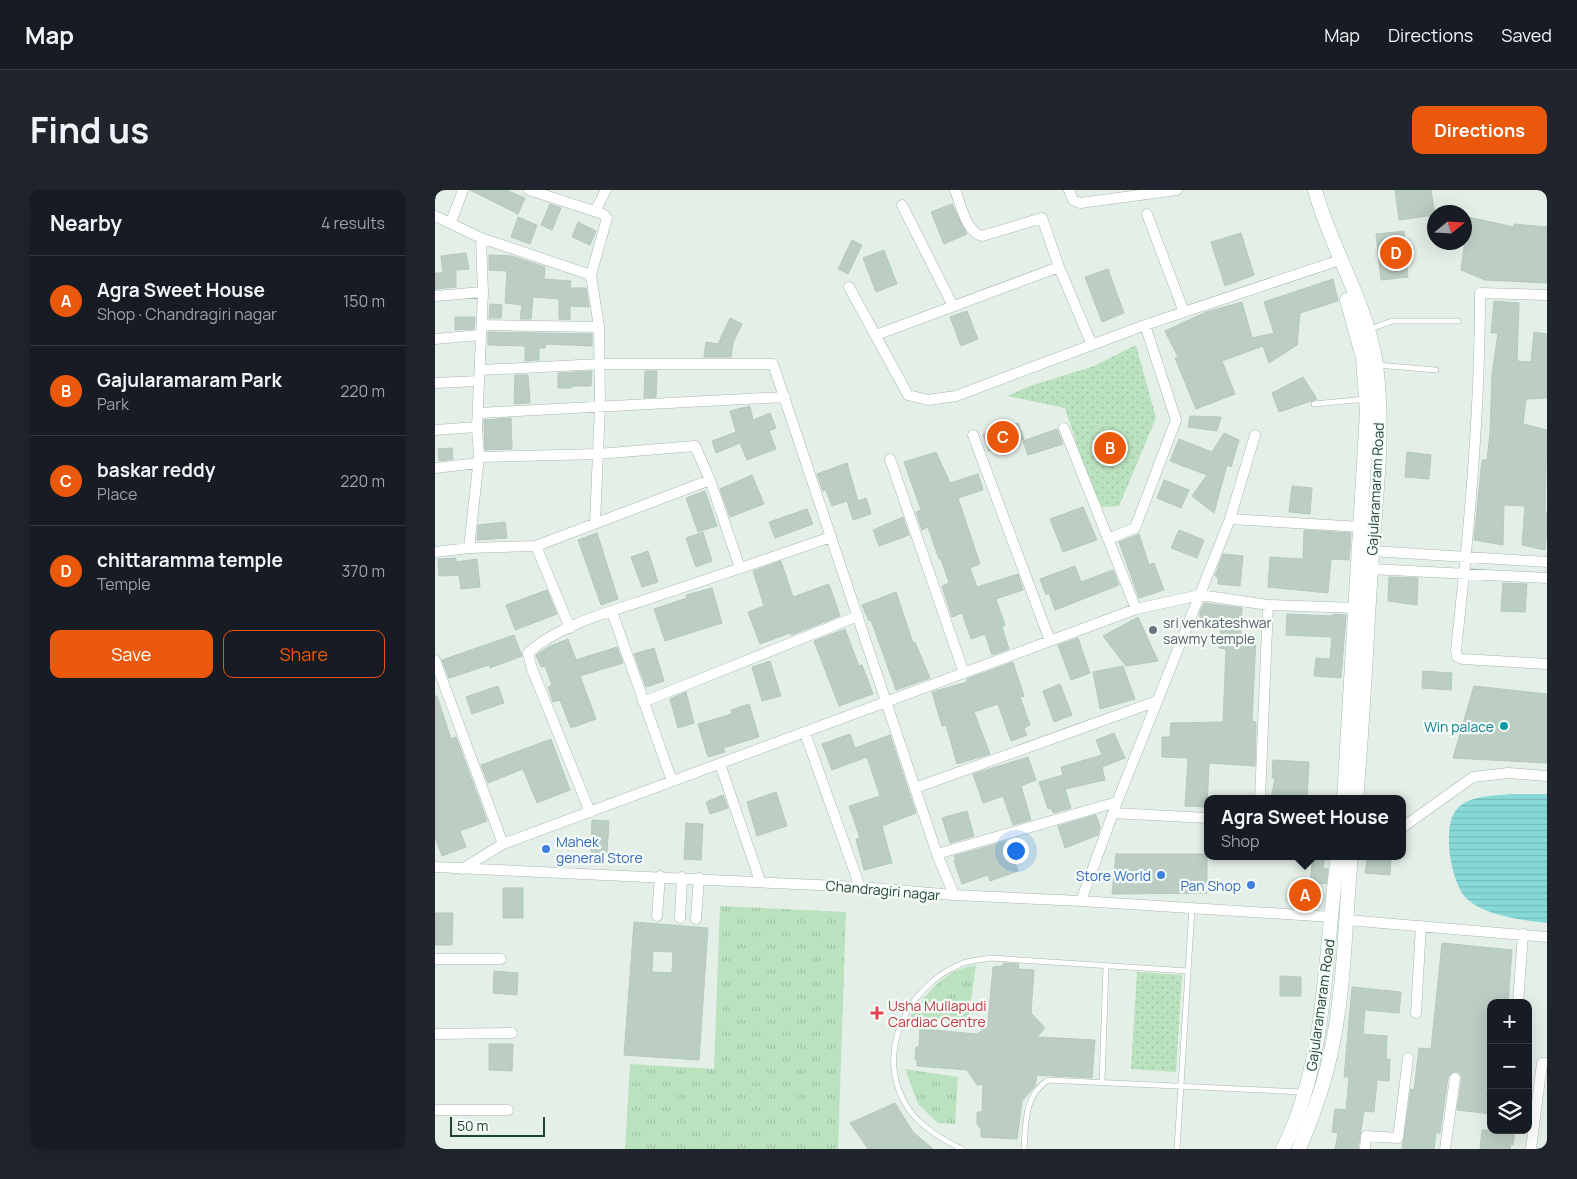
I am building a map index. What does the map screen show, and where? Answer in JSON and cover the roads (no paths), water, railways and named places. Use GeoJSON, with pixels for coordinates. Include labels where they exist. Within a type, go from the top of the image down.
{"type":"FeatureCollection","features":[{"type":"Feature","properties":{"kind":"main road","name":"Gajularamaram Road"},"geometry":{"type":"LineString","coordinates":[[1305,190],[1367,330],[1376,365],[1378,432],[1356,795]]}},
{"type":"Feature","properties":{"kind":"main road","name":"Gajularamaram Road"},"geometry":{"type":"LineString","coordinates":[[1315,190],[1351,309],[1363,358],[1366,399],[1357,608],[1344,795]]}},
{"type":"Feature","properties":{"kind":"main road","name":"Gajularamaram Road"},"geometry":{"type":"LineString","coordinates":[[1283,1149],[1296,1124],[1305,1093],[1322,1003],[1338,860]]}},
{"type":"Feature","properties":{"kind":"main road","name":"Gajularamaram Road"},"geometry":{"type":"LineString","coordinates":[[1299,1149],[1319,1094],[1332,1046],[1347,920],[1351,860]]}},
{"type":"Feature","properties":{"kind":"street"},"geometry":{"type":"LineString","coordinates":[[451,222],[463,190]]}},
{"type":"Feature","properties":{"kind":"street"},"geometry":{"type":"LineString","coordinates":[[529,190],[595,211],[607,218],[591,275],[599,327],[601,407],[595,523]]}},
{"type":"Feature","properties":{"kind":"street"},"geometry":{"type":"LineString","coordinates":[[595,211],[606,190]]}},
{"type":"Feature","properties":{"kind":"street"},"geometry":{"type":"LineString","coordinates":[[955,190],[971,230],[977,235],[982,236],[1042,218],[1059,267],[1092,345]]}},
{"type":"Feature","properties":{"kind":"street"},"geometry":{"type":"LineString","coordinates":[[1069,190],[1073,200],[1080,203],[1177,190]]}},
{"type":"Feature","properties":{"kind":"street"},"geometry":{"type":"LineString","coordinates":[[902,205],[953,306]]}},
{"type":"Feature","properties":{"kind":"street"},"geometry":{"type":"LineString","coordinates":[[1147,214],[1184,312]]}},
{"type":"Feature","properties":{"kind":"street"},"geometry":{"type":"LineString","coordinates":[[435,216],[481,238],[591,275]]}},
{"type":"Feature","properties":{"kind":"street"},"geometry":{"type":"LineString","coordinates":[[469,548],[479,460],[477,427],[483,292],[481,238]]}},
{"type":"Feature","properties":{"kind":"street"},"geometry":{"type":"LineString","coordinates":[[849,287],[908,395],[928,400],[956,396],[1145,325],[1336,262]]}},
{"type":"Feature","properties":{"kind":"street"},"geometry":{"type":"LineString","coordinates":[[876,335],[1059,267]]}},
{"type":"Feature","properties":{"kind":"street"},"geometry":{"type":"LineString","coordinates":[[435,296],[483,292]]}},
{"type":"Feature","properties":{"kind":"street"},"geometry":{"type":"LineString","coordinates":[[1547,295],[1480,293],[1480,380],[1476,445],[1457,657],[1463,660],[1547,664]]}},
{"type":"Feature","properties":{"kind":"street"},"geometry":{"type":"LineString","coordinates":[[1108,539],[1135,528],[1176,420],[1145,325]]}},
{"type":"Feature","properties":{"kind":"street"},"geometry":{"type":"LineString","coordinates":[[435,340],[481,330],[599,327]]}},
{"type":"Feature","properties":{"kind":"street"},"geometry":{"type":"LineString","coordinates":[[435,383],[480,376],[600,364],[773,364],[937,854],[954,895]]}},
{"type":"Feature","properties":{"kind":"street"},"geometry":{"type":"LineString","coordinates":[[479,413],[785,397]]}},
{"type":"Feature","properties":{"kind":"street"},"geometry":{"type":"LineString","coordinates":[[435,430],[477,427]]}},
{"type":"Feature","properties":{"kind":"street"},"geometry":{"type":"LineString","coordinates":[[1064,428],[1136,609]]}},
{"type":"Feature","properties":{"kind":"street"},"geometry":{"type":"LineString","coordinates":[[973,435],[1050,641]]}},
{"type":"Feature","properties":{"kind":"street"},"geometry":{"type":"LineString","coordinates":[[1081,901],[1117,802],[1230,519],[1255,435]]}},
{"type":"Feature","properties":{"kind":"street"},"geometry":{"type":"LineString","coordinates":[[435,468],[479,460],[598,454],[695,446],[710,480],[740,568]]}},
{"type":"Feature","properties":{"kind":"street"},"geometry":{"type":"LineString","coordinates":[[890,459],[964,673]]}},
{"type":"Feature","properties":{"kind":"street"},"geometry":{"type":"LineString","coordinates":[[435,552],[469,548],[536,546],[710,480]]}},
{"type":"Feature","properties":{"kind":"street"},"geometry":{"type":"LineString","coordinates":[[1230,519],[1361,528]]}},
{"type":"Feature","properties":{"kind":"street"},"geometry":{"type":"LineString","coordinates":[[589,812],[532,669],[528,653],[537,645],[570,628],[831,537]]}},
{"type":"Feature","properties":{"kind":"street"},"geometry":{"type":"LineString","coordinates":[[536,546],[570,628]]}},
{"type":"Feature","properties":{"kind":"street"},"geometry":{"type":"LineString","coordinates":[[1372,552],[1547,562]]}},
{"type":"Feature","properties":{"kind":"street"},"geometry":{"type":"LineString","coordinates":[[1371,569],[1547,578]]}},
{"type":"Feature","properties":{"kind":"street"},"geometry":{"type":"LineString","coordinates":[[462,868],[503,844],[1136,609],[1200,594],[1268,605],[1357,608]]}},
{"type":"Feature","properties":{"kind":"street"},"geometry":{"type":"LineString","coordinates":[[1260,795],[1268,605]]}},
{"type":"Feature","properties":{"kind":"street"},"geometry":{"type":"LineString","coordinates":[[613,612],[672,781]]}},
{"type":"Feature","properties":{"kind":"street"},"geometry":{"type":"LineString","coordinates":[[643,702],[858,616]]}},
{"type":"Feature","properties":{"kind":"street"},"geometry":{"type":"LineString","coordinates":[[435,660],[503,844]]}},
{"type":"Feature","properties":{"kind":"street"},"geometry":{"type":"LineString","coordinates":[[915,788],[1157,701]]}},
{"type":"Feature","properties":{"kind":"street"},"geometry":{"type":"LineString","coordinates":[[805,733],[860,887]]}},
{"type":"Feature","properties":{"kind":"street"},"geometry":{"type":"LineString","coordinates":[[720,764],[760,881]]}},
{"type":"Feature","properties":{"kind":"street"},"geometry":{"type":"LineString","coordinates":[[1406,825],[1473,777],[1508,773],[1547,776]]}},
{"type":"Feature","properties":{"kind":"street"},"geometry":{"type":"LineString","coordinates":[[937,854],[1117,802]]}},
{"type":"Feature","properties":{"kind":"street"},"geometry":{"type":"LineString","coordinates":[[1113,813],[1204,818]]}},
{"type":"Feature","properties":{"kind":"street","name":"Chandragiri nagar"},"geometry":{"type":"LineString","coordinates":[[435,867],[760,881],[954,895],[1332,917]]}},
{"type":"Feature","properties":{"kind":"street"},"geometry":{"type":"LineString","coordinates":[[657,916],[660,876]]}},
{"type":"Feature","properties":{"kind":"street"},"geometry":{"type":"LineString","coordinates":[[680,918],[683,877]]}},
{"type":"Feature","properties":{"kind":"street"},"geometry":{"type":"LineString","coordinates":[[696,919],[699,878]]}},
{"type":"Feature","properties":{"kind":"street"},"geometry":{"type":"LineString","coordinates":[[1347,920],[1547,936]]}},
{"type":"Feature","properties":{"kind":"street"},"geometry":{"type":"LineString","coordinates":[[1416,1013],[1421,926]]}},
{"type":"Feature","properties":{"kind":"street"},"geometry":{"type":"LineString","coordinates":[[1518,999],[1523,934]]}},
{"type":"Feature","properties":{"kind":"street"},"geometry":{"type":"LineString","coordinates":[[435,959],[501,959]]}},
{"type":"Feature","properties":{"kind":"street"},"geometry":{"type":"LineString","coordinates":[[435,1034],[512,1033]]}},
{"type":"Feature","properties":{"kind":"street"},"geometry":{"type":"LineString","coordinates":[[1365,1149],[1366,1136],[1398,1138],[1408,1058]]}},
{"type":"Feature","properties":{"kind":"street"},"geometry":{"type":"LineString","coordinates":[[1531,1149],[1543,1063],[1547,1064]]}},
{"type":"Feature","properties":{"kind":"street"},"geometry":{"type":"LineString","coordinates":[[1445,1149],[1455,1078]]}},
{"type":"Feature","properties":{"kind":"street"},"geometry":{"type":"LineString","coordinates":[[435,1110],[508,1110]]}},
{"type":"Feature","properties":{"kind":"lane"},"geometry":{"type":"LineString","coordinates":[[1367,330],[1392,321],[1458,321]]}},
{"type":"Feature","properties":{"kind":"lane"},"geometry":{"type":"LineString","coordinates":[[1376,365],[1436,370]]}},
{"type":"Feature","properties":{"kind":"lane"},"geometry":{"type":"LineString","coordinates":[[1314,404],[1366,399]]}},
{"type":"Feature","properties":{"kind":"lane"},"geometry":{"type":"LineString","coordinates":[[1177,1149],[1192,908]]}},
{"type":"Feature","properties":{"kind":"lane"},"geometry":{"type":"LineString","coordinates":[[962,1149],[925,1128],[909,1110],[895,1079],[894,1045],[904,1014],[923,989],[962,963],[991,958],[1188,971]]}},
{"type":"Feature","properties":{"kind":"lane"},"geometry":{"type":"LineString","coordinates":[[1102,1082],[1106,966]]}},
{"type":"Feature","properties":{"kind":"lane"},"geometry":{"type":"LineString","coordinates":[[1024,1149],[1027,1108],[1038,1087],[1048,1080],[1181,1085],[1305,1093]]}},
{"type":"Feature","properties":{"kind":"water"},"geometry":{"type":"Polygon","coordinates":[[[1511,794],[1547,794],[1547,923],[1505,916],[1484,910],[1467,899],[1456,881],[1449,841],[1452,817],[1457,809],[1462,804],[1475,799],[1511,794]]]}},
{"type":"Feature","properties":{"kind":"place","name":"chittaramma temple"},"geometry":{"type":"Point","coordinates":[1396,253]}},
{"type":"Feature","properties":{"kind":"place","name":"baskar reddy"},"geometry":{"type":"Point","coordinates":[1003,437]}},
{"type":"Feature","properties":{"kind":"place","name":"Gajularamaram Park"},"geometry":{"type":"Point","coordinates":[1110,448]}},
{"type":"Feature","properties":{"kind":"place","name":"sri venkateshwar sawmy temple"},"geometry":{"type":"Point","coordinates":[1153,630]}},
{"type":"Feature","properties":{"kind":"place","name":"Win palace"},"geometry":{"type":"Point","coordinates":[1504,726]}},
{"type":"Feature","properties":{"kind":"place","name":"Mahek general Store"},"geometry":{"type":"Point","coordinates":[546,849]}},
{"type":"Feature","properties":{"kind":"place","name":"Store World"},"geometry":{"type":"Point","coordinates":[1161,875]}},
{"type":"Feature","properties":{"kind":"place","name":"Pan Shop"},"geometry":{"type":"Point","coordinates":[1251,885]}},
{"type":"Feature","properties":{"kind":"place","name":"Agra Sweet House"},"geometry":{"type":"Point","coordinates":[1305,895]}},
{"type":"Feature","properties":{"kind":"place","name":"Usha Mullapudi Cardiac Centre"},"geometry":{"type":"Point","coordinates":[877,1013]}}]}
